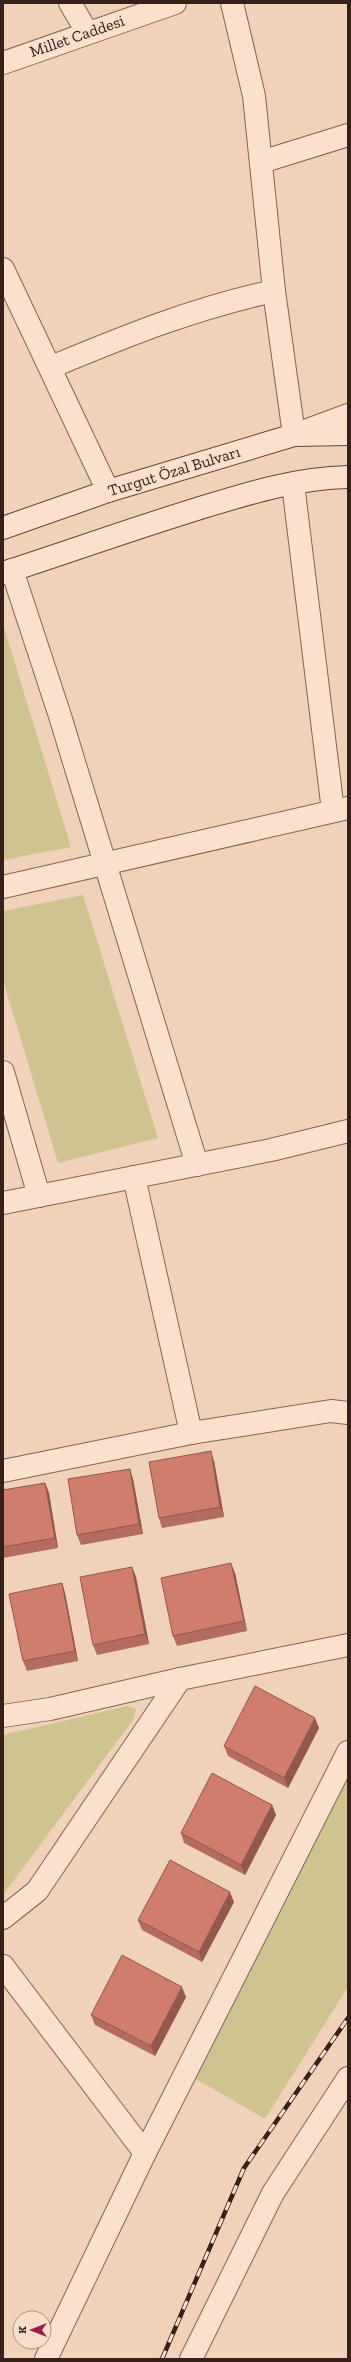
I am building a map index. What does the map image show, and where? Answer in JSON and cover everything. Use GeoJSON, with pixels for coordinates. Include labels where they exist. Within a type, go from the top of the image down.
{"type":"FeatureCollection","features":[{"type":"Feature","properties":{"kind":"street"},"geometry":{"type":"LineString","coordinates":[[70,3],[87,32]]}},
{"type":"Feature","properties":{"kind":"street","name":"Millet Caddesi"},"geometry":{"type":"LineString","coordinates":[[3,63],[87,32],[174,3]]}},
{"type":"Feature","properties":{"kind":"street"},"geometry":{"type":"LineString","coordinates":[[232,3],[254,96],[274,291],[294,435],[348,415]]}},
{"type":"Feature","properties":{"kind":"street"},"geometry":{"type":"LineString","coordinates":[[261,162],[348,135]]}},
{"type":"Feature","properties":{"kind":"street"},"geometry":{"type":"LineString","coordinates":[[3,269],[51,367],[108,491]]}},
{"type":"Feature","properties":{"kind":"street"},"geometry":{"type":"LineString","coordinates":[[51,367],[164,321],[215,305],[274,291]]}},
{"type":"Feature","properties":{"kind":"street","name":"Turgut Özal Bulvarı"},"geometry":{"type":"LineString","coordinates":[[3,528],[108,491],[294,435],[348,434]]}},
{"type":"Feature","properties":{"kind":"street"},"geometry":{"type":"LineString","coordinates":[[197,1165],[106,865],[7,572],[138,527],[234,497],[292,484],[348,477]]}},
{"type":"Feature","properties":{"kind":"street"},"geometry":{"type":"LineString","coordinates":[[3,887],[106,865],[340,810],[292,484]]}},
{"type":"Feature","properties":{"kind":"street"},"geometry":{"type":"LineString","coordinates":[[3,1072],[39,1196]]}},
{"type":"Feature","properties":{"kind":"street"},"geometry":{"type":"LineString","coordinates":[[3,1203],[197,1165],[348,1131]]}},
{"type":"Feature","properties":{"kind":"street"},"geometry":{"type":"LineString","coordinates":[[134,1177],[191,1433]]}},
{"type":"Feature","properties":{"kind":"street"},"geometry":{"type":"LineString","coordinates":[[3,1471],[191,1433],[331,1412],[348,1413]]}},
{"type":"Feature","properties":{"kind":"street"},"geometry":{"type":"LineString","coordinates":[[3,1716],[50,1709],[180,1679],[348,1645]]}},
{"type":"Feature","properties":{"kind":"street"},"geometry":{"type":"LineString","coordinates":[[3,1918],[37,1891],[180,1679]]}},
{"type":"Feature","properties":{"kind":"street"},"geometry":{"type":"LineString","coordinates":[[46,2359],[145,2153],[348,1752]]}},
{"type":"Feature","properties":{"kind":"street"},"geometry":{"type":"LineString","coordinates":[[3,1966],[145,2153]]}},
{"type":"Feature","properties":{"kind":"street"},"geometry":{"type":"LineString","coordinates":[[191,2359],[273,2193],[348,2078]]}},
{"type":"Feature","properties":{"kind":"shaded area"},"geometry":{"type":"Polygon","coordinates":[[[3,624],[71,847],[3,860],[3,624]]]}},
{"type":"Feature","properties":{"kind":"shaded area"},"geometry":{"type":"Polygon","coordinates":[[[83,895],[158,1138],[58,1163],[3,980],[3,911],[83,895]]]}},
{"type":"Feature","properties":{"kind":"shaded area"},"geometry":{"type":"Polygon","coordinates":[[[127,1706],[136,1709],[133,1720],[3,1895],[3,1735],[127,1706]]]}},
{"type":"Feature","properties":{"kind":"shaded area"},"geometry":{"type":"Polygon","coordinates":[[[348,1748],[348,1987],[265,2119],[186,2073],[348,1748]]]}},
{"type":"Feature","properties":{"kind":"building"},"geometry":{"type":"Polygon","coordinates":[[[211,1451],[220,1507],[159,1518],[149,1462],[211,1451]]]}},
{"type":"Feature","properties":{"kind":"building"},"geometry":{"type":"Polygon","coordinates":[[[130,1469],[139,1524],[77,1535],[68,1479],[130,1469]]]}},
{"type":"Feature","properties":{"kind":"building"},"geometry":{"type":"Polygon","coordinates":[[[45,1483],[55,1538],[3,1547],[3,1490],[45,1483]]]}},
{"type":"Feature","properties":{"kind":"building"},"geometry":{"type":"Polygon","coordinates":[[[231,1563],[244,1621],[173,1636],[161,1578],[231,1563]]]}},
{"type":"Feature","properties":{"kind":"building"},"geometry":{"type":"Polygon","coordinates":[[[132,1567],[145,1634],[93,1645],[80,1577],[132,1567]]]}},
{"type":"Feature","properties":{"kind":"building"},"geometry":{"type":"Polygon","coordinates":[[[62,1583],[75,1651],[23,1661],[9,1594],[62,1583]]]}},
{"type":"Feature","properties":{"kind":"building"},"geometry":{"type":"Polygon","coordinates":[[[255,1686],[315,1718],[284,1778],[224,1746],[255,1686]]]}},
{"type":"Feature","properties":{"kind":"building"},"geometry":{"type":"Polygon","coordinates":[[[212,1773],[272,1805],[241,1865],[181,1833],[212,1773]]]}},
{"type":"Feature","properties":{"kind":"building"},"geometry":{"type":"Polygon","coordinates":[[[170,1860],[230,1892],[199,1952],[138,1920],[170,1860]]]}},
{"type":"Feature","properties":{"kind":"building"},"geometry":{"type":"Polygon","coordinates":[[[122,1955],[182,1987],[151,2046],[91,2015],[122,1955]]]}},
{"type":"Feature","properties":{"kind":"railway"},"geometry":{"type":"LineString","coordinates":[[162,2359],[244,2168],[348,2018]]}}]}
